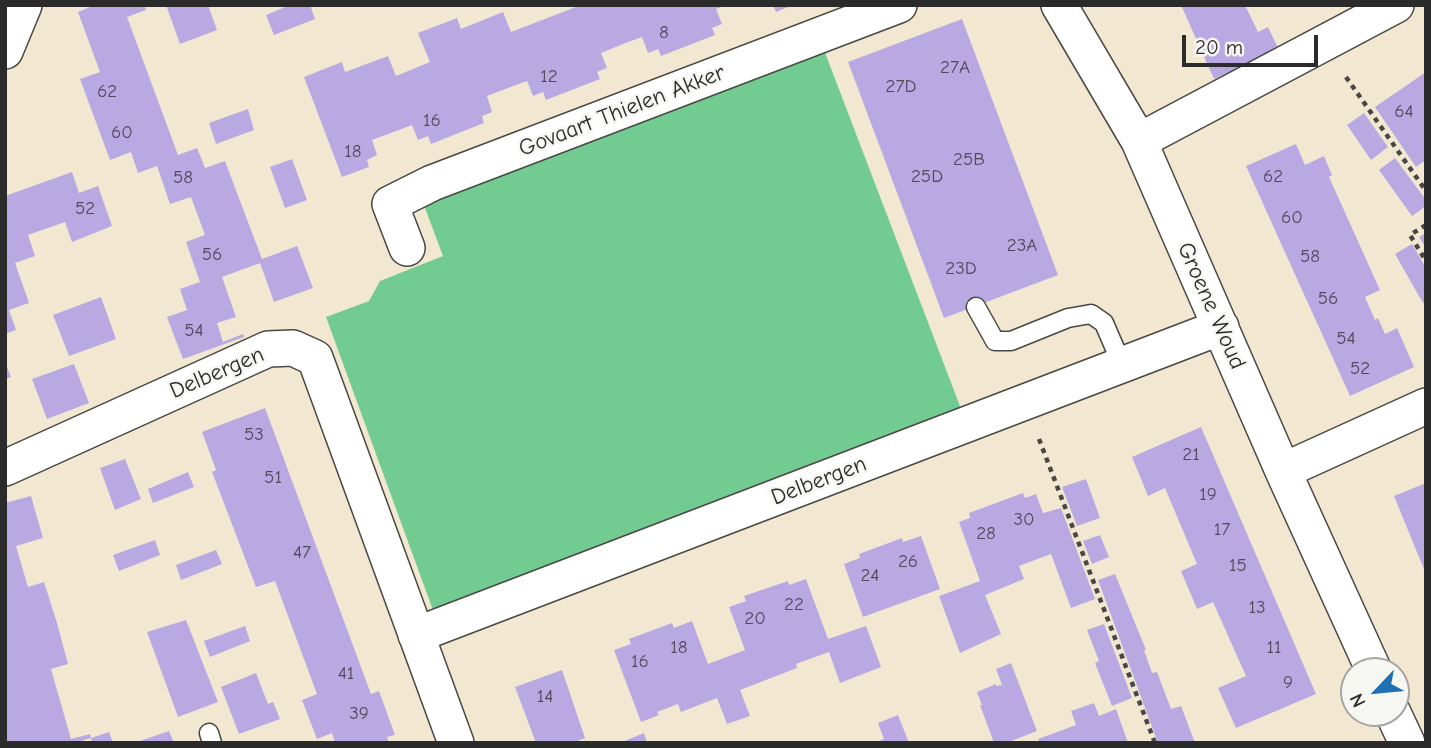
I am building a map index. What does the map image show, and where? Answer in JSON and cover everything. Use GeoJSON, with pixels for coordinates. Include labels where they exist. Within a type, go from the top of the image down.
{"type":"FeatureCollection","features":[{"type":"Feature","properties":{"kind":"street"},"geometry":{"type":"LineString","coordinates":[[5,51],[24,5]]}},
{"type":"Feature","properties":{"kind":"street","name":"Govaart Thielen Akker"},"geometry":{"type":"LineString","coordinates":[[407,248],[390,204],[432,183],[899,5]]}},
{"type":"Feature","properties":{"kind":"street","name":"Groene Woud"},"geometry":{"type":"LineString","coordinates":[[1059,5],[1139,141],[1368,657]]}},
{"type":"Feature","properties":{"kind":"street"},"geometry":{"type":"LineString","coordinates":[[1139,141],[1396,5]]}},
{"type":"Feature","properties":{"kind":"street","name":"Delbergen"},"geometry":{"type":"LineString","coordinates":[[416,635],[1221,327]]}},
{"type":"Feature","properties":{"kind":"street","name":"Delbergen"},"geometry":{"type":"LineString","coordinates":[[5,468],[268,349],[293,348],[315,358],[456,743]]}},
{"type":"Feature","properties":{"kind":"street"},"geometry":{"type":"LineString","coordinates":[[1283,471],[1426,406]]}},
{"type":"Feature","properties":{"kind":"lane"},"geometry":{"type":"LineString","coordinates":[[975,307],[995,341],[1011,341],[1068,318],[1091,314],[1104,323],[1122,365]]}},
{"type":"Feature","properties":{"kind":"path"},"geometry":{"type":"LineString","coordinates":[[1323,44],[1426,191]]}},
{"type":"Feature","properties":{"kind":"path"},"geometry":{"type":"LineString","coordinates":[[1426,225],[1410,235],[1426,261]]}},
{"type":"Feature","properties":{"kind":"path"},"geometry":{"type":"LineString","coordinates":[[1025,402],[1155,743]]}},
{"type":"Feature","properties":{"kind":"green space"},"geometry":{"type":"Polygon","coordinates":[[[824,50],[963,414],[434,613],[326,317],[369,301],[380,281],[443,256],[422,200],[824,50]]]}},
{"type":"Feature","properties":{"kind":"building"},"geometry":{"type":"Polygon","coordinates":[[[95,5],[144,5],[146,10],[127,17],[178,155],[197,148],[205,168],[225,161],[262,259],[297,246],[313,288],[274,302],[260,263],[222,277],[236,317],[217,323],[223,342],[243,334],[244,337],[183,359],[167,317],[187,310],[180,289],[200,282],[186,242],[205,235],[191,197],[170,204],[157,166],[138,173],[131,152],[110,160],[80,79],[100,72],[78,12],[95,5]]]}},
{"type":"Feature","properties":{"kind":"building"},"geometry":{"type":"Polygon","coordinates":[[[166,5],[208,5],[217,30],[180,44],[166,5]]]}},
{"type":"Feature","properties":{"kind":"building"},"geometry":{"type":"Polygon","coordinates":[[[290,5],[310,5],[315,19],[274,35],[266,15],[290,5]]]}},
{"type":"Feature","properties":{"kind":"building"},"geometry":{"type":"Polygon","coordinates":[[[581,5],[726,5],[716,9],[722,24],[712,28],[715,35],[661,56],[658,49],[648,53],[642,37],[623,44],[601,53],[607,68],[597,72],[600,79],[546,100],[543,92],[533,96],[527,81],[508,88],[487,96],[492,112],[482,116],[484,123],[431,144],[428,136],[418,140],[412,125],[372,140],[377,155],[367,160],[369,167],[342,177],[304,77],[342,62],[345,72],[388,56],[396,76],[430,62],[418,33],[457,18],[461,29],[503,12],[511,32],[581,5]]]}},
{"type":"Feature","properties":{"kind":"building"},"geometry":{"type":"Polygon","coordinates":[[[773,5],[793,5],[776,12],[773,5]]]}},
{"type":"Feature","properties":{"kind":"building"},"geometry":{"type":"Polygon","coordinates":[[[1181,5],[1245,5],[1258,32],[1268,27],[1279,50],[1214,79],[1181,5]]]}},
{"type":"Feature","properties":{"kind":"building"},"geometry":{"type":"Polygon","coordinates":[[[962,19],[1058,275],[944,318],[848,62],[962,19]]]}},
{"type":"Feature","properties":{"kind":"building"},"geometry":{"type":"Polygon","coordinates":[[[1426,72],[1426,160],[1416,167],[1375,107],[1426,72]]]}},
{"type":"Feature","properties":{"kind":"building"},"geometry":{"type":"Polygon","coordinates":[[[248,109],[254,130],[216,144],[209,123],[248,109]]]}},
{"type":"Feature","properties":{"kind":"building"},"geometry":{"type":"Polygon","coordinates":[[[1364,113],[1388,147],[1371,160],[1347,125],[1364,113]]]}},
{"type":"Feature","properties":{"kind":"building"},"geometry":{"type":"Polygon","coordinates":[[[1296,144],[1305,165],[1324,156],[1332,175],[1329,177],[1380,290],[1365,297],[1375,320],[1378,318],[1385,334],[1397,328],[1414,367],[1350,396],[1246,166],[1296,144]]]}},
{"type":"Feature","properties":{"kind":"building"},"geometry":{"type":"Polygon","coordinates":[[[1395,158],[1426,200],[1426,206],[1412,216],[1379,170],[1395,158]]]}},
{"type":"Feature","properties":{"kind":"building"},"geometry":{"type":"Polygon","coordinates":[[[292,159],[307,200],[285,208],[270,167],[292,159]]]}},
{"type":"Feature","properties":{"kind":"building"},"geometry":{"type":"Polygon","coordinates":[[[72,172],[79,193],[98,186],[112,226],[72,242],[65,222],[28,235],[35,256],[15,263],[29,303],[9,310],[16,330],[5,334],[5,196],[72,172]]]}},
{"type":"Feature","properties":{"kind":"building"},"geometry":{"type":"Polygon","coordinates":[[[1426,233],[1426,248],[1419,237],[1426,233]]]}},
{"type":"Feature","properties":{"kind":"building"},"geometry":{"type":"Polygon","coordinates":[[[1412,244],[1426,268],[1426,301],[1423,303],[1395,254],[1412,244]]]}},
{"type":"Feature","properties":{"kind":"building"},"geometry":{"type":"Polygon","coordinates":[[[101,297],[116,339],[69,356],[53,315],[101,297]]]}},
{"type":"Feature","properties":{"kind":"building"},"geometry":{"type":"Polygon","coordinates":[[[5,362],[11,377],[5,379],[5,362]]]}},
{"type":"Feature","properties":{"kind":"building"},"geometry":{"type":"Polygon","coordinates":[[[74,364],[89,403],[47,419],[32,379],[74,364]]]}},
{"type":"Feature","properties":{"kind":"building"},"geometry":{"type":"Polygon","coordinates":[[[265,408],[371,694],[379,691],[395,735],[387,737],[389,743],[335,743],[332,733],[317,739],[302,700],[317,694],[275,581],[256,587],[212,472],[216,470],[202,432],[265,408]]]}},
{"type":"Feature","properties":{"kind":"building"},"geometry":{"type":"Polygon","coordinates":[[[1201,427],[1316,694],[1236,728],[1218,688],[1246,676],[1213,602],[1197,609],[1181,571],[1197,564],[1165,488],[1148,496],[1132,457],[1201,427]]]}},
{"type":"Feature","properties":{"kind":"building"},"geometry":{"type":"Polygon","coordinates":[[[125,459],[141,499],[115,510],[100,468],[125,459]]]}},
{"type":"Feature","properties":{"kind":"building"},"geometry":{"type":"Polygon","coordinates":[[[188,472],[194,487],[153,503],[148,489],[188,472]]]}},
{"type":"Feature","properties":{"kind":"building"},"geometry":{"type":"Polygon","coordinates":[[[1086,479],[1100,518],[1077,526],[1062,487],[1086,479]]]}},
{"type":"Feature","properties":{"kind":"building"},"geometry":{"type":"Polygon","coordinates":[[[1426,483],[1426,574],[1394,496],[1426,483]]]}},
{"type":"Feature","properties":{"kind":"building"},"geometry":{"type":"Polygon","coordinates":[[[1023,493],[1025,498],[1036,494],[1043,513],[1061,508],[1095,599],[1071,608],[1051,554],[1019,566],[1024,579],[985,595],[1001,634],[960,653],[939,596],[980,581],[959,522],[970,518],[969,513],[1023,493]]]}},
{"type":"Feature","properties":{"kind":"building"},"geometry":{"type":"Polygon","coordinates":[[[31,496],[43,538],[16,546],[28,587],[44,582],[57,623],[68,664],[51,669],[71,739],[90,734],[91,738],[74,743],[5,743],[5,503],[31,496]]]}},
{"type":"Feature","properties":{"kind":"building"},"geometry":{"type":"Polygon","coordinates":[[[1100,535],[1109,557],[1092,564],[1083,541],[1100,535]]]}},
{"type":"Feature","properties":{"kind":"building"},"geometry":{"type":"Polygon","coordinates":[[[921,536],[940,589],[863,617],[844,564],[860,558],[859,554],[902,538],[903,542],[921,536]]]}},
{"type":"Feature","properties":{"kind":"building"},"geometry":{"type":"Polygon","coordinates":[[[155,540],[160,555],[119,571],[113,555],[155,540]]]}},
{"type":"Feature","properties":{"kind":"building"},"geometry":{"type":"Polygon","coordinates":[[[216,550],[222,564],[181,580],[176,565],[216,550]]]}},
{"type":"Feature","properties":{"kind":"building"},"geometry":{"type":"Polygon","coordinates":[[[1115,574],[1146,650],[1152,673],[1157,672],[1171,709],[1181,706],[1195,743],[1158,743],[1098,580],[1115,574]]]}},
{"type":"Feature","properties":{"kind":"building"},"geometry":{"type":"Polygon","coordinates":[[[806,579],[828,639],[866,626],[881,667],[840,683],[829,652],[796,664],[797,668],[740,690],[750,716],[727,724],[717,698],[681,712],[678,704],[641,722],[614,650],[631,644],[629,639],[672,623],[674,628],[692,621],[708,664],[745,650],[729,607],[746,601],[744,596],[788,581],[789,585],[806,579]]]}},
{"type":"Feature","properties":{"kind":"building"},"geometry":{"type":"Polygon","coordinates":[[[186,620],[218,702],[178,717],[147,632],[186,620]]]}},
{"type":"Feature","properties":{"kind":"building"},"geometry":{"type":"Polygon","coordinates":[[[1104,624],[1132,698],[1112,706],[1095,663],[1099,661],[1087,630],[1104,624]]]}},
{"type":"Feature","properties":{"kind":"building"},"geometry":{"type":"Polygon","coordinates":[[[245,626],[250,641],[210,657],[204,641],[245,626]]]}},
{"type":"Feature","properties":{"kind":"building"},"geometry":{"type":"Polygon","coordinates":[[[1011,663],[1037,731],[1006,743],[994,743],[977,692],[996,684],[1002,685],[996,669],[1011,663]]]}},
{"type":"Feature","properties":{"kind":"building"},"geometry":{"type":"Polygon","coordinates":[[[562,670],[585,738],[572,743],[536,743],[515,687],[562,670]]]}},
{"type":"Feature","properties":{"kind":"building"},"geometry":{"type":"Polygon","coordinates":[[[256,673],[268,704],[273,702],[280,719],[239,734],[221,687],[256,673]]]}},
{"type":"Feature","properties":{"kind":"building"},"geometry":{"type":"Polygon","coordinates":[[[1094,703],[1099,716],[1116,709],[1128,743],[1040,743],[1038,739],[1076,725],[1071,711],[1094,703]]]}},
{"type":"Feature","properties":{"kind":"building"},"geometry":{"type":"Polygon","coordinates":[[[898,715],[909,743],[875,743],[884,739],[878,723],[898,715]]]}},
{"type":"Feature","properties":{"kind":"building"},"geometry":{"type":"Polygon","coordinates":[[[169,731],[174,743],[137,743],[137,742],[169,731]]]}},
{"type":"Feature","properties":{"kind":"building"},"geometry":{"type":"Polygon","coordinates":[[[109,732],[113,743],[92,743],[91,738],[109,732]]]}},
{"type":"Feature","properties":{"kind":"building"},"geometry":{"type":"Polygon","coordinates":[[[644,733],[647,743],[620,743],[644,733]]]}}]}
